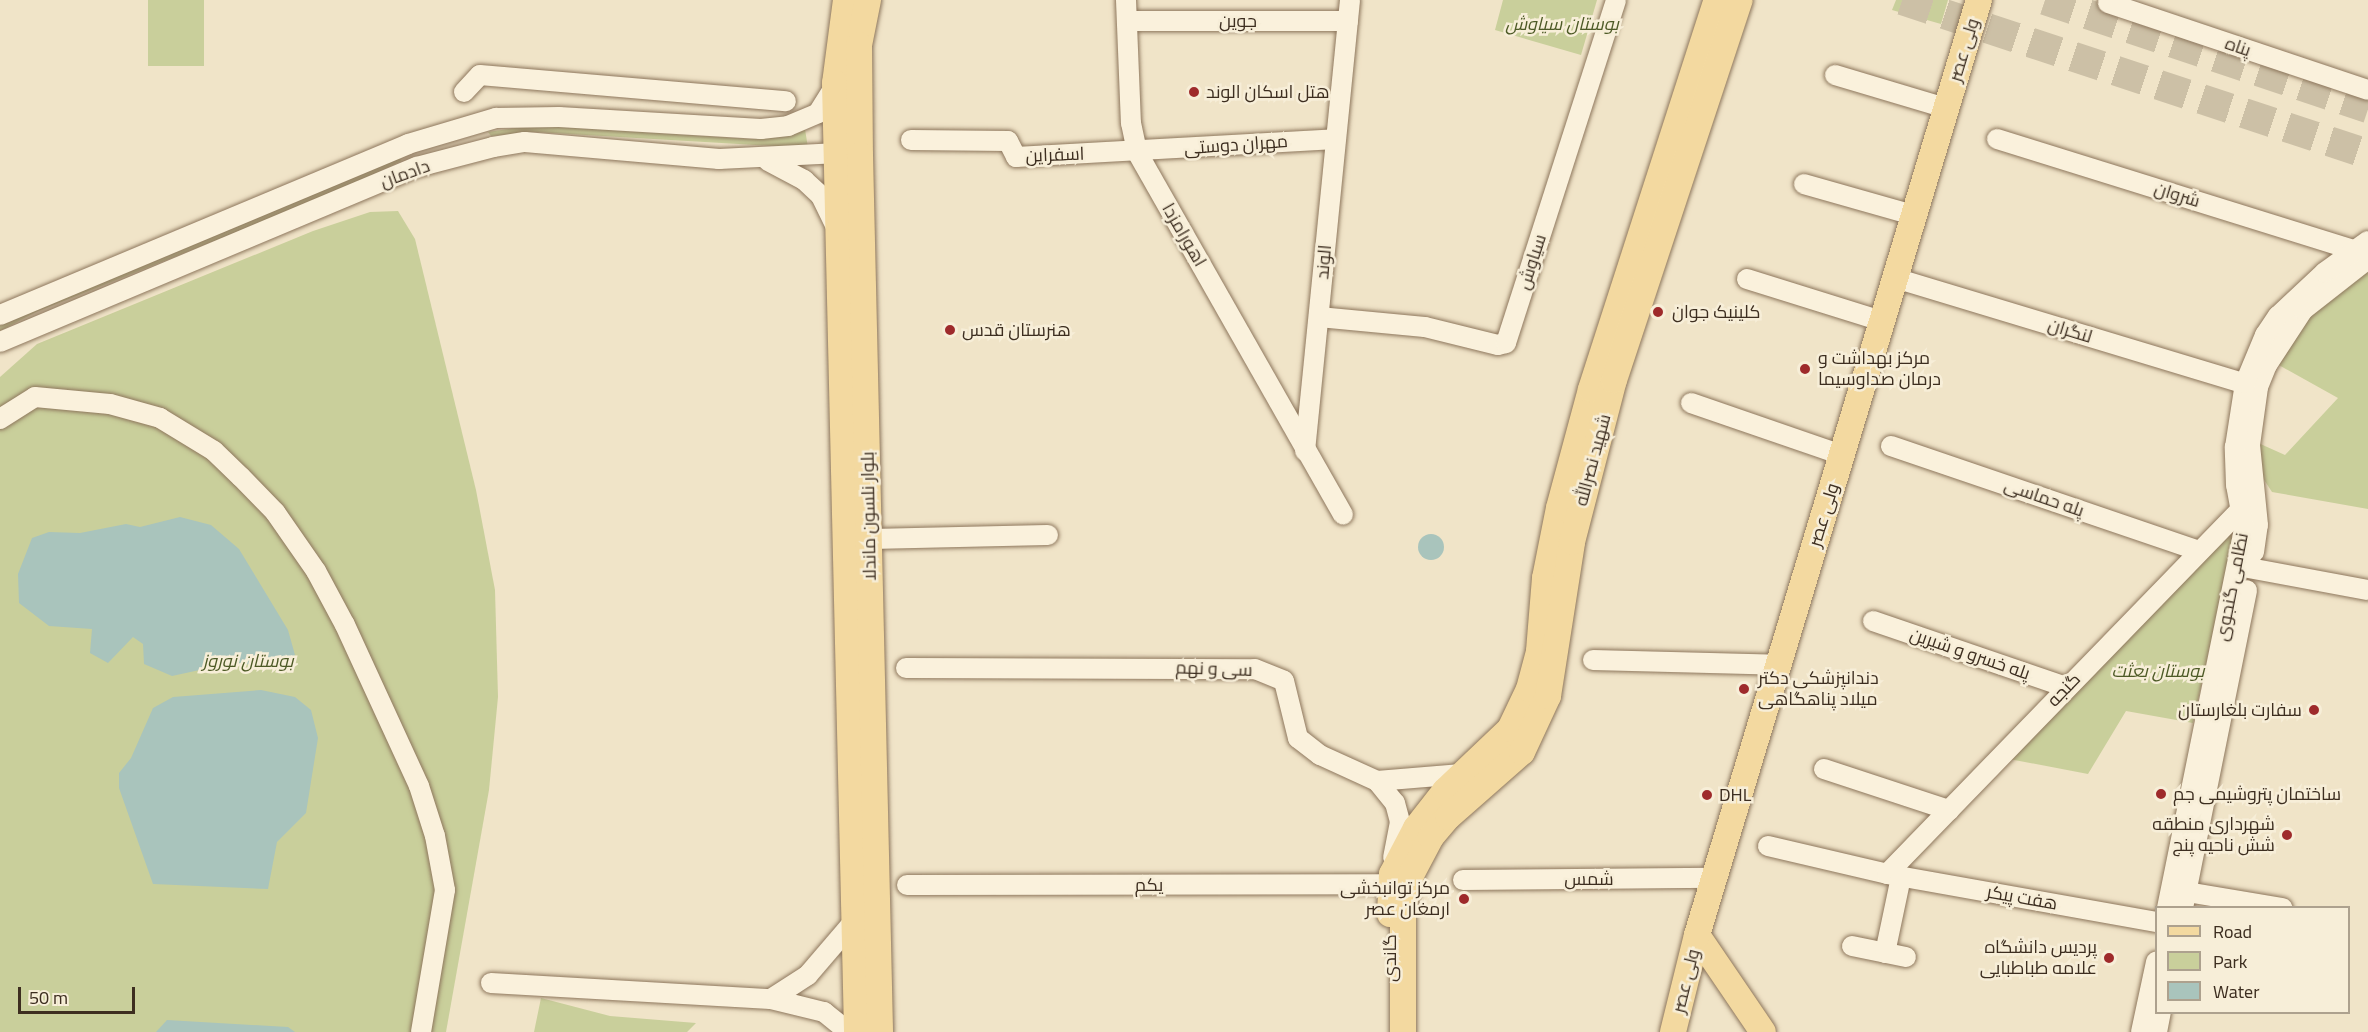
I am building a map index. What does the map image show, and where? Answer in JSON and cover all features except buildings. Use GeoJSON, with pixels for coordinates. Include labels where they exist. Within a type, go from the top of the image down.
{"type":"FeatureCollection","features":[{"type":"Feature","properties":{"kind":"main road","name":"بلوار نلسون ماندلا"},"geometry":{"type":"LineString","coordinates":[[846,0],[835,83],[842,250],[857,1032]]}},
{"type":"Feature","properties":{"kind":"main road","name":"بلوار نلسون ماندلا"},"geometry":{"type":"LineString","coordinates":[[868,0],[859,45],[880,1032]]}},
{"type":"Feature","properties":{"kind":"main road","name":"شهید نصرالله"},"geometry":{"type":"LineString","coordinates":[[1396,882],[1416,828],[1462,774],[1510,729],[1529,689],[1539,651],[1545,578],[1562,497],[1612,325],[1717,0]]}},
{"type":"Feature","properties":{"kind":"main road","name":"شهید نصرالله"},"geometry":{"type":"LineString","coordinates":[[1396,882],[1415,865],[1437,830],[1522,752],[1548,696],[1572,542],[1614,380],[1740,0]]}},
{"type":"Feature","properties":{"kind":"main road","name":"ولی عصر"},"geometry":{"type":"LineString","coordinates":[[1673,1032],[1714,878],[1979,0]]}},
{"type":"Feature","properties":{"kind":"main road"},"geometry":{"type":"LineString","coordinates":[[839,153],[849,117],[859,45]]}},
{"type":"Feature","properties":{"kind":"main road","name":"گاندی"},"geometry":{"type":"LineString","coordinates":[[1389,1032],[1396,882]]}},
{"type":"Feature","properties":{"kind":"main road","name":"گاندی"},"geometry":{"type":"LineString","coordinates":[[1396,882],[1402,914],[1403,1032]]}},
{"type":"Feature","properties":{"kind":"main road"},"geometry":{"type":"LineString","coordinates":[[1698,935],[1763,1032]]}},
{"type":"Feature","properties":{"kind":"street","name":"اهورامزدا"},"geometry":{"type":"LineString","coordinates":[[1126,0],[1131,123],[1137,152],[1305,451]]}},
{"type":"Feature","properties":{"kind":"street","name":"الوند"},"geometry":{"type":"LineString","coordinates":[[1305,451],[1350,0]]}},
{"type":"Feature","properties":{"kind":"street","name":"سیاوش"},"geometry":{"type":"LineString","coordinates":[[1319,317],[1425,327],[1498,345],[1506,343],[1616,0]]}},
{"type":"Feature","properties":{"kind":"street","name":"پناه"},"geometry":{"type":"LineString","coordinates":[[2108,3],[2368,90]]}},
{"type":"Feature","properties":{"kind":"street","name":"جوین"},"geometry":{"type":"LineString","coordinates":[[1127,21],[1348,21]]}},
{"type":"Feature","properties":{"kind":"street"},"geometry":{"type":"LineString","coordinates":[[464,92],[480,75],[786,101]]}},
{"type":"Feature","properties":{"kind":"street"},"geometry":{"type":"LineString","coordinates":[[1835,75],[1946,108]]}},
{"type":"Feature","properties":{"kind":"street","name":"دادمان"},"geometry":{"type":"LineString","coordinates":[[0,315],[203,227],[445,133],[515,115],[776,128],[818,113],[825,107],[835,83]]}},
{"type":"Feature","properties":{"kind":"street"},"geometry":{"type":"LineString","coordinates":[[445,133],[450,158]]}},
{"type":"Feature","properties":{"kind":"street","name":"مهران دوستی"},"geometry":{"type":"LineString","coordinates":[[1137,152],[1335,139]]}},
{"type":"Feature","properties":{"kind":"street","name":"شروان"},"geometry":{"type":"LineString","coordinates":[[1997,139],[2365,252]]}},
{"type":"Feature","properties":{"kind":"street","name":"اسفراین"},"geometry":{"type":"LineString","coordinates":[[911,140],[1008,141],[1016,157],[1137,152]]}},
{"type":"Feature","properties":{"kind":"street","name":"دادمان"},"geometry":{"type":"LineString","coordinates":[[0,342],[417,167],[450,158],[525,142],[679,157],[765,160],[839,153]]}},
{"type":"Feature","properties":{"kind":"street"},"geometry":{"type":"LineString","coordinates":[[765,160],[789,170],[821,196],[833,219],[842,250]]}},
{"type":"Feature","properties":{"kind":"street"},"geometry":{"type":"LineString","coordinates":[[1804,184],[1913,215]]}},
{"type":"Feature","properties":{"kind":"street","name":"نظامی گنجوی"},"geometry":{"type":"LineString","coordinates":[[2176,899],[2245,568],[2244,528],[2249,501],[2235,447],[2265,335],[2278,316],[2325,272],[2365,252]]}},
{"type":"Feature","properties":{"kind":"street","name":"لنگران"},"geometry":{"type":"LineString","coordinates":[[1895,278],[2251,385]]}},
{"type":"Feature","properties":{"kind":"street"},"geometry":{"type":"LineString","coordinates":[[1747,279],[1882,321]]}},
{"type":"Feature","properties":{"kind":"street"},"geometry":{"type":"LineString","coordinates":[[0,419],[35,397],[110,404],[160,418],[214,451],[241,477],[275,512],[316,571],[345,625],[419,786],[435,836],[446,882],[443,920],[421,1032]]}},
{"type":"Feature","properties":{"kind":"street"},"geometry":{"type":"LineString","coordinates":[[1691,403],[1842,455]]}},
{"type":"Feature","properties":{"kind":"street","name":"پله حماسی"},"geometry":{"type":"LineString","coordinates":[[1891,446],[2197,550]]}},
{"type":"Feature","properties":{"kind":"street"},"geometry":{"type":"LineString","coordinates":[[1305,451],[1343,514]]}},
{"type":"Feature","properties":{"kind":"street","name":"گنجه"},"geometry":{"type":"LineString","coordinates":[[1894,876],[1949,810],[2197,550],[2249,501]]}},
{"type":"Feature","properties":{"kind":"street"},"geometry":{"type":"LineString","coordinates":[[870,539],[1048,535]]}},
{"type":"Feature","properties":{"kind":"street"},"geometry":{"type":"LineString","coordinates":[[2245,568],[2368,590]]}},
{"type":"Feature","properties":{"kind":"street","name":"پله خسرو و شیرین"},"geometry":{"type":"LineString","coordinates":[[1873,621],[2066,687]]}},
{"type":"Feature","properties":{"kind":"street"},"geometry":{"type":"LineString","coordinates":[[1593,660],[1778,665]]}},
{"type":"Feature","properties":{"kind":"street","name":"سی و نهم"},"geometry":{"type":"LineString","coordinates":[[906,668],[1244,667],[1266,671],[1279,676],[1288,687],[1302,743],[1377,781]]}},
{"type":"Feature","properties":{"kind":"street"},"geometry":{"type":"LineString","coordinates":[[1824,769],[1949,810]]}},
{"type":"Feature","properties":{"kind":"street"},"geometry":{"type":"LineString","coordinates":[[1377,781],[1462,774]]}},
{"type":"Feature","properties":{"kind":"street"},"geometry":{"type":"LineString","coordinates":[[1377,781],[1395,803],[1400,822],[1396,882]]}},
{"type":"Feature","properties":{"kind":"street","name":"هفت پیکر"},"geometry":{"type":"LineString","coordinates":[[1768,846],[1894,876],[2155,922]]}},
{"type":"Feature","properties":{"kind":"street"},"geometry":{"type":"LineString","coordinates":[[1885,953],[1894,876]]}},
{"type":"Feature","properties":{"kind":"street","name":"شمس"},"geometry":{"type":"LineString","coordinates":[[1463,880],[1714,878]]}},
{"type":"Feature","properties":{"kind":"street","name":"یکم"},"geometry":{"type":"LineString","coordinates":[[907,885],[1396,882]]}},
{"type":"Feature","properties":{"kind":"street"},"geometry":{"type":"LineString","coordinates":[[2176,899],[2258,906]]}},
{"type":"Feature","properties":{"kind":"street"},"geometry":{"type":"LineString","coordinates":[[771,999],[808,975],[855,920]]}},
{"type":"Feature","properties":{"kind":"street"},"geometry":{"type":"LineString","coordinates":[[1852,946],[1906,957]]}},
{"type":"Feature","properties":{"kind":"street"},"geometry":{"type":"LineString","coordinates":[[2141,1032],[2155,971]]}},
{"type":"Feature","properties":{"kind":"street"},"geometry":{"type":"LineString","coordinates":[[491,983],[771,999],[824,1012],[849,1032]]}},
{"type":"Feature","properties":{"kind":"street"},"geometry":{"type":"LineString","coordinates":[[2157,1032],[2161,1014]]}},
{"type":"Feature","properties":{"kind":"green space"},"geometry":{"type":"Polygon","coordinates":[[[148,0],[204,0],[204,66],[148,66],[148,0]]]}},
{"type":"Feature","properties":{"kind":"green space","name":"بوستان سیاوش"},"geometry":{"type":"Polygon","coordinates":[[[1503,0],[1597,0],[1581,55],[1495,30],[1503,0]]]}},
{"type":"Feature","properties":{"kind":"green space"},"geometry":{"type":"Polygon","coordinates":[[[1896,0],[1948,0],[1941,24],[1892,10],[1896,0]]]}},
{"type":"Feature","properties":{"kind":"green space"},"geometry":{"type":"Polygon","coordinates":[[[534,125],[751,139],[805,129],[808,148],[535,132],[491,136],[488,132],[534,125]]]}},
{"type":"Feature","properties":{"kind":"green space"},"geometry":{"type":"Polygon","coordinates":[[[400,156],[401,161],[332,194],[36,312],[0,331],[0,325],[16,316],[400,156]]]}},
{"type":"Feature","properties":{"kind":"green space","name":"بوستان نوروز"},"geometry":{"type":"Polygon","coordinates":[[[398,211],[415,239],[476,490],[495,590],[498,697],[489,790],[446,1032],[0,1032],[0,377],[37,344],[313,231],[370,212],[398,211]]]}},
{"type":"Feature","properties":{"kind":"green space"},"geometry":{"type":"Polygon","coordinates":[[[2368,265],[2368,509],[2272,492],[2259,472],[2256,442],[2285,455],[2338,398],[2277,364],[2295,327],[2368,265]]]}},
{"type":"Feature","properties":{"kind":"green space","name":"بوستان بعثت"},"geometry":{"type":"Polygon","coordinates":[[[2236,528],[2193,723],[2126,711],[2088,774],[2009,759],[2236,528]]]}},
{"type":"Feature","properties":{"kind":"green space"},"geometry":{"type":"Polygon","coordinates":[[[541,998],[610,1016],[696,1023],[687,1032],[534,1032],[541,998]]]}},
{"type":"Feature","properties":{"kind":"water"},"geometry":{"type":"Polygon","coordinates":[[[180,517],[211,525],[239,549],[288,630],[295,655],[286,662],[218,666],[172,676],[144,664],[143,644],[133,637],[108,663],[90,653],[92,629],[49,626],[19,603],[18,574],[32,538],[49,532],[80,533],[126,524],[140,527],[180,517]]]}},
{"type":"Feature","properties":{"kind":"water"},"geometry":{"type":"Polygon","coordinates":[[[1431,534],[1440,538],[1444,547],[1440,556],[1431,560],[1422,556],[1418,547],[1422,538],[1431,534]]]}},
{"type":"Feature","properties":{"kind":"water"},"geometry":{"type":"Polygon","coordinates":[[[261,690],[295,697],[311,710],[318,738],[306,813],[277,842],[268,889],[153,884],[119,788],[119,773],[131,758],[153,708],[173,697],[261,690]]]}},
{"type":"Feature","properties":{"kind":"water"},"geometry":{"type":"Polygon","coordinates":[[[167,1020],[288,1027],[295,1032],[156,1032],[167,1020]]]}},
{"type":"Feature","properties":{"kind":"tunnel"},"geometry":{"type":"LineString","coordinates":[[1902,0],[2368,154]]}},
{"type":"Feature","properties":{"kind":"tunnel"},"geometry":{"type":"LineString","coordinates":[[2045,0],[2368,108]]}},
{"type":"Feature","properties":{"kind":"place","name":"هتل اسکان الوند"},"geometry":{"type":"Point","coordinates":[1194,92]}},
{"type":"Feature","properties":{"kind":"place","name":"کلینیک جوان"},"geometry":{"type":"Point","coordinates":[1658,312]}},
{"type":"Feature","properties":{"kind":"place","name":"هنرستان قدس"},"geometry":{"type":"Point","coordinates":[950,330]}},
{"type":"Feature","properties":{"kind":"place","name":"مرکز بهداشت و درمان صداوسیما"},"geometry":{"type":"Point","coordinates":[1805,369]}},
{"type":"Feature","properties":{"kind":"place","name":"دندانپزشکی دکتر میلاد پناهگاهی"},"geometry":{"type":"Point","coordinates":[1744,689]}},
{"type":"Feature","properties":{"kind":"place","name":"سفارت بلغارستان"},"geometry":{"type":"Point","coordinates":[2314,710]}},
{"type":"Feature","properties":{"kind":"place","name":"ساختمان پتروشیمی جم"},"geometry":{"type":"Point","coordinates":[2161,794]}},
{"type":"Feature","properties":{"kind":"place","name":"DHL"},"geometry":{"type":"Point","coordinates":[1707,795]}},
{"type":"Feature","properties":{"kind":"place","name":"شهرداری منطقه شش ناحیه پنج"},"geometry":{"type":"Point","coordinates":[2287,835]}},
{"type":"Feature","properties":{"kind":"place","name":"مرکز توانبخشی ارمغان عصر"},"geometry":{"type":"Point","coordinates":[1464,899]}},
{"type":"Feature","properties":{"kind":"place","name":"پردیس دانشگاه علامه طباطبایی"},"geometry":{"type":"Point","coordinates":[2109,958]}}]}
